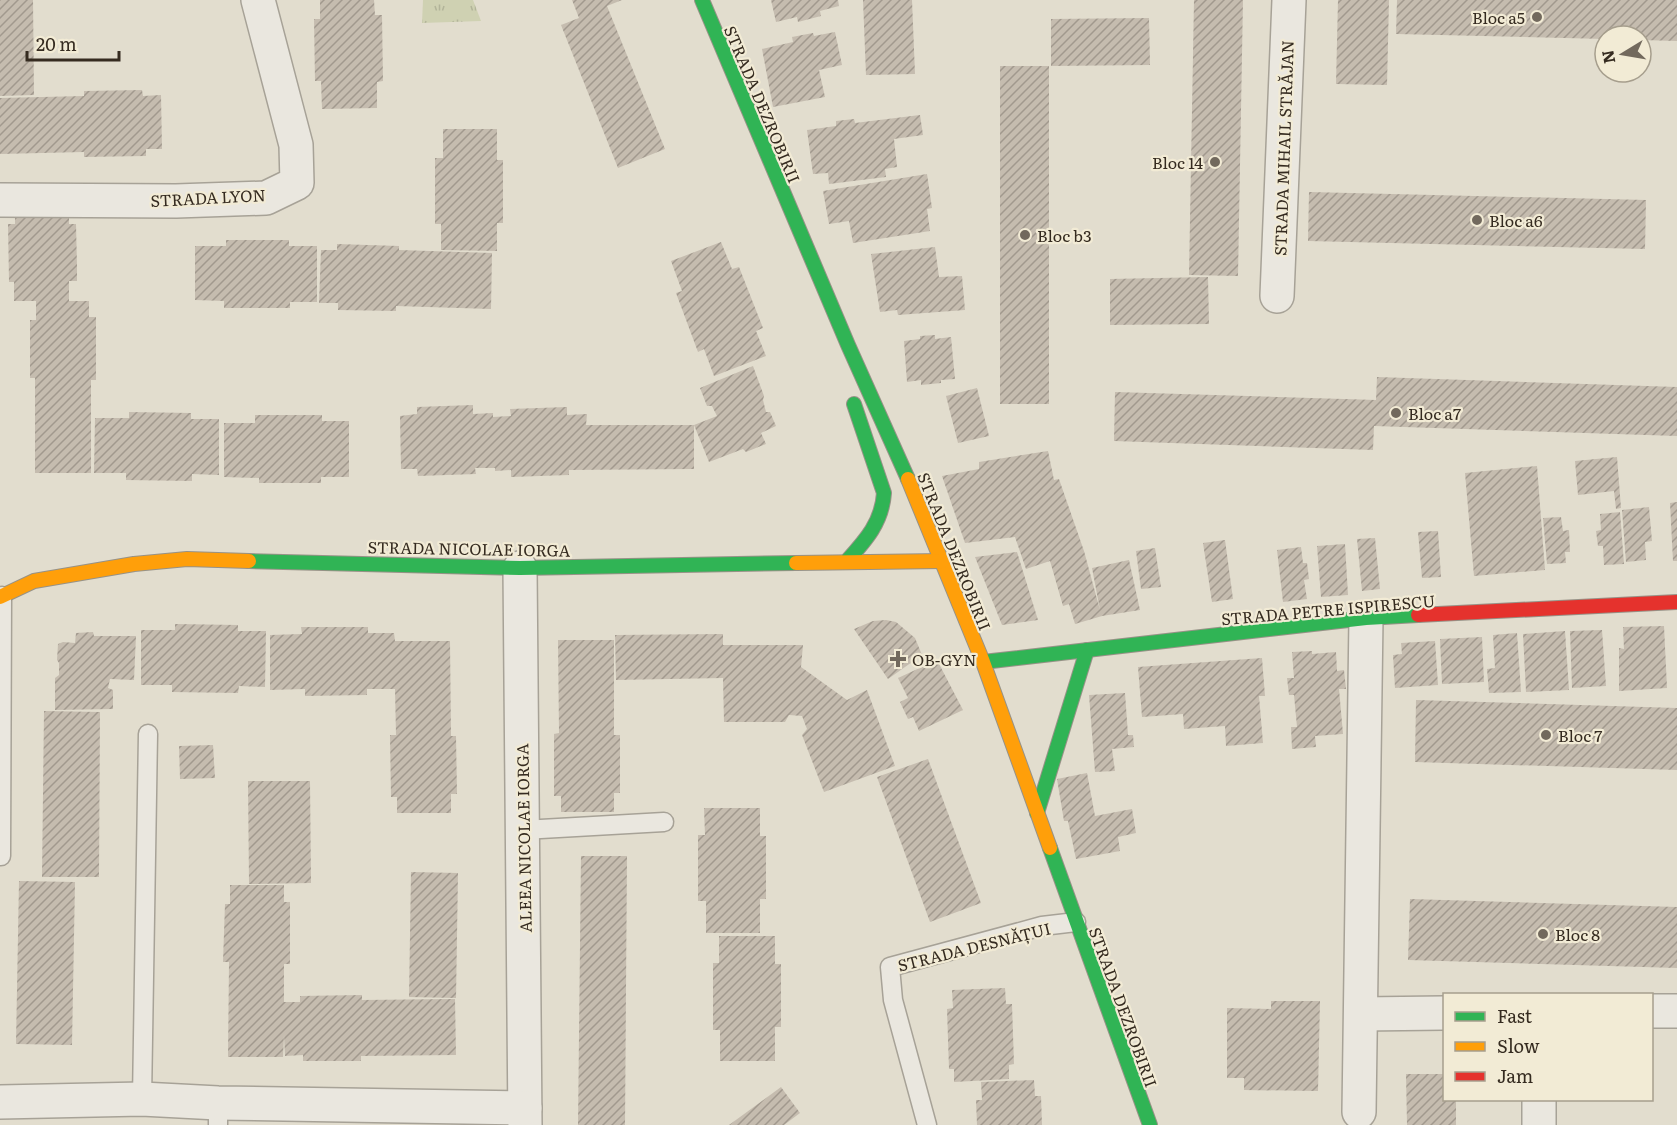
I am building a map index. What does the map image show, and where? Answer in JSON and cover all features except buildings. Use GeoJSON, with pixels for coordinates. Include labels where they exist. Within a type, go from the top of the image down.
{"type":"FeatureCollection","features":[{"type":"Feature","properties":{"kind":"street","name":"STRADA LYON"},"geometry":{"type":"LineString","coordinates":[[0,200],[176,201],[266,198],[297,183],[297,145],[258,0]]}},
{"type":"Feature","properties":{"kind":"street","name":"STRADA DEZROBIRII"},"geometry":{"type":"LineString","coordinates":[[702,0],[848,345],[911,486],[983,662],[1150,1125]]}},
{"type":"Feature","properties":{"kind":"street","name":"STRADA MIHAIL STRĂJAN"},"geometry":{"type":"LineString","coordinates":[[1277,296],[1289,0]]}},
{"type":"Feature","properties":{"kind":"street"},"geometry":{"type":"LineString","coordinates":[[846,562],[878,525],[885,507],[884,493],[853,401],[848,345]]}},
{"type":"Feature","properties":{"kind":"street","name":"STRADA NICOLAE IORGA"},"geometry":{"type":"LineString","coordinates":[[1,597],[34,580],[134,564],[187,559],[520,568],[942,561]]}},
{"type":"Feature","properties":{"kind":"street","name":"ALEEA NICOLAE IORGA"},"geometry":{"type":"LineString","coordinates":[[0,1102],[142,1099],[218,1114],[525,1116],[520,568]]}},
{"type":"Feature","properties":{"kind":"street","name":"STRADA PETRE ISPIRESCU"},"geometry":{"type":"LineString","coordinates":[[983,662],[1366,618],[1677,602]]}},
{"type":"Feature","properties":{"kind":"street"},"geometry":{"type":"LineString","coordinates":[[1359,1112],[1366,618]]}},
{"type":"Feature","properties":{"kind":"street"},"geometry":{"type":"LineString","coordinates":[[1037,813],[1087,650]]}},
{"type":"Feature","properties":{"kind":"street"},"geometry":{"type":"LineString","coordinates":[[1653,1011],[1677,1011]]}},
{"type":"Feature","properties":{"kind":"street"},"geometry":{"type":"LineString","coordinates":[[1361,1014],[1443,1013]]}},
{"type":"Feature","properties":{"kind":"street"},"geometry":{"type":"LineString","coordinates":[[1539,1101],[1539,1125]]}},
{"type":"Feature","properties":{"kind":"lane"},"geometry":{"type":"LineString","coordinates":[[1,597],[1,856]]}},
{"type":"Feature","properties":{"kind":"lane"},"geometry":{"type":"LineString","coordinates":[[142,1099],[148,734]]}},
{"type":"Feature","properties":{"kind":"lane"},"geometry":{"type":"LineString","coordinates":[[523,830],[664,822]]}},
{"type":"Feature","properties":{"kind":"lane","name":"STRADA DESNĂȚUI"},"geometry":{"type":"LineString","coordinates":[[927,1125],[892,1000],[890,967],[1042,926],[1076,922]]}},
{"type":"Feature","properties":{"kind":"green space"},"geometry":{"type":"Polygon","coordinates":[[[423,0],[473,0],[481,21],[422,23],[423,0]]]}},
{"type":"Feature","properties":{"kind":"traffic: fast"},"geometry":{"type":"LineString","coordinates":[[702,0],[848,345],[908,479]]}},
{"type":"Feature","properties":{"kind":"traffic: fast"},"geometry":{"type":"LineString","coordinates":[[846,562],[866,539],[876,522],[883,504],[884,493],[854,404]]}},
{"type":"Feature","properties":{"kind":"traffic: fast"},"geometry":{"type":"LineString","coordinates":[[249,561],[520,568],[796,563]]}},
{"type":"Feature","properties":{"kind":"traffic: fast"},"geometry":{"type":"LineString","coordinates":[[983,662],[1366,618],[1418,615]]}},
{"type":"Feature","properties":{"kind":"traffic: fast"},"geometry":{"type":"LineString","coordinates":[[1037,813],[1087,650]]}},
{"type":"Feature","properties":{"kind":"traffic: fast"},"geometry":{"type":"LineString","coordinates":[[1050,848],[1150,1125]]}},
{"type":"Feature","properties":{"kind":"traffic: slow"},"geometry":{"type":"LineString","coordinates":[[908,479],[983,662],[1050,848]]}},
{"type":"Feature","properties":{"kind":"traffic: slow"},"geometry":{"type":"LineString","coordinates":[[0,597],[34,581],[134,564],[187,559],[249,561]]}},
{"type":"Feature","properties":{"kind":"traffic: slow"},"geometry":{"type":"LineString","coordinates":[[796,563],[942,561]]}},
{"type":"Feature","properties":{"kind":"traffic: jam"},"geometry":{"type":"LineString","coordinates":[[1418,615],[1677,602]]}},
{"type":"Feature","properties":{"kind":"place","name":"Bloc a5"},"geometry":{"type":"Point","coordinates":[1537,17]}},
{"type":"Feature","properties":{"kind":"place","name":"Bloc 14"},"geometry":{"type":"Point","coordinates":[1215,162]}},
{"type":"Feature","properties":{"kind":"place","name":"Bloc a6"},"geometry":{"type":"Point","coordinates":[1477,220]}},
{"type":"Feature","properties":{"kind":"place","name":"Bloc b3"},"geometry":{"type":"Point","coordinates":[1025,235]}},
{"type":"Feature","properties":{"kind":"place","name":"Bloc a7"},"geometry":{"type":"Point","coordinates":[1396,413]}},
{"type":"Feature","properties":{"kind":"place","name":"OB-GYN"},"geometry":{"type":"Point","coordinates":[898,659]}},
{"type":"Feature","properties":{"kind":"place","name":"Bloc 7"},"geometry":{"type":"Point","coordinates":[1546,735]}},
{"type":"Feature","properties":{"kind":"place","name":"Bloc 8"},"geometry":{"type":"Point","coordinates":[1543,934]}}]}
